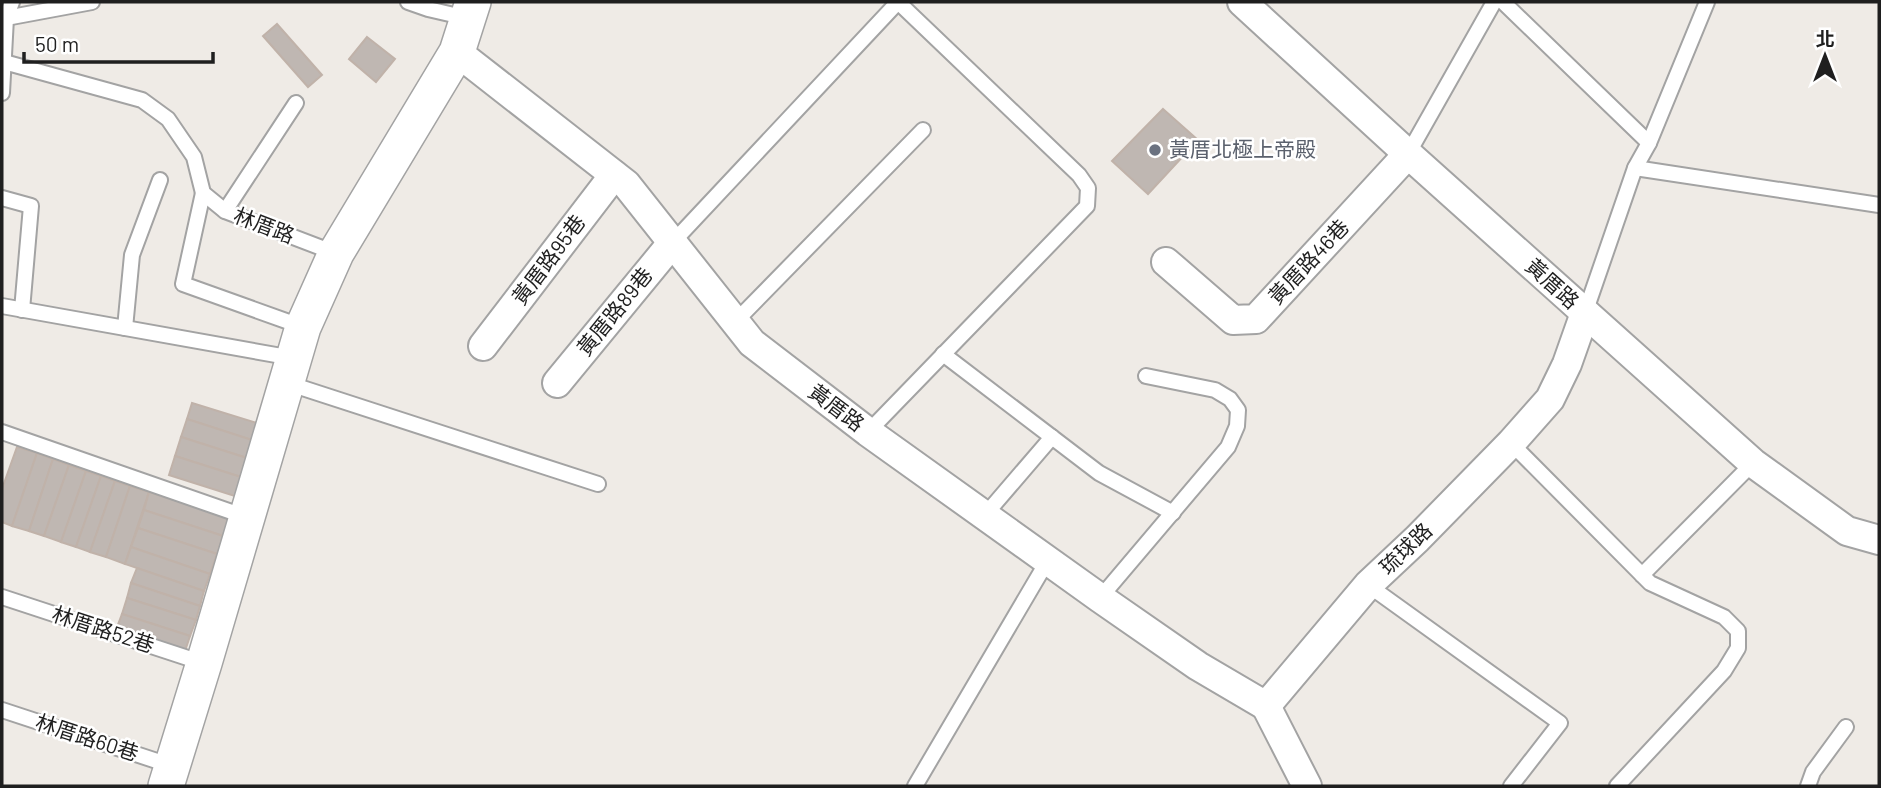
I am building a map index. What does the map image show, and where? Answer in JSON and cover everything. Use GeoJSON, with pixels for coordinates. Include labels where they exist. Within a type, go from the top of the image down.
{"type":"FeatureCollection","features":[{"type":"Feature","properties":{"kind":"street","name":"黃厝路"},"geometry":{"type":"LineString","coordinates":[[1242,2],[1753,463],[1847,531],[1879,540]]}},
{"type":"Feature","properties":{"kind":"street"},"geometry":{"type":"LineString","coordinates":[[171,778],[295,356],[336,253],[457,52],[470,10]]}},
{"type":"Feature","properties":{"kind":"street","name":"黃厝路"},"geometry":{"type":"LineString","coordinates":[[457,52],[626,184],[752,343],[868,432],[1100,598],[1198,666],[1266,706]]}},
{"type":"Feature","properties":{"kind":"street","name":"黃厝路46巷"},"geometry":{"type":"LineString","coordinates":[[1166,262],[1233,320],[1256,319],[1408,154]]}},
{"type":"Feature","properties":{"kind":"street","name":"黃厝路95巷"},"geometry":{"type":"LineString","coordinates":[[483,346],[614,174]]}},
{"type":"Feature","properties":{"kind":"street","name":"黃厝路89巷"},"geometry":{"type":"LineString","coordinates":[[558,383],[673,242]]}},
{"type":"Feature","properties":{"kind":"street","name":"琉球路"},"geometry":{"type":"LineString","coordinates":[[1266,706],[1367,585],[1417,539],[1550,399],[1567,364],[1585,313]]}},
{"type":"Feature","properties":{"kind":"street"},"geometry":{"type":"LineString","coordinates":[[1266,706],[1307,786]]}},
{"type":"Feature","properties":{"kind":"lane"},"geometry":{"type":"LineString","coordinates":[[2,93],[6,18],[12,2]]}},
{"type":"Feature","properties":{"kind":"lane"},"geometry":{"type":"LineString","coordinates":[[6,18],[92,2]]}},
{"type":"Feature","properties":{"kind":"lane"},"geometry":{"type":"LineString","coordinates":[[408,2],[428,9],[470,10]]}},
{"type":"Feature","properties":{"kind":"lane"},"geometry":{"type":"LineString","coordinates":[[673,242],[898,2],[1079,174],[1088,188],[1087,206],[868,432]]}},
{"type":"Feature","properties":{"kind":"lane"},"geometry":{"type":"LineString","coordinates":[[1408,154],[1494,2]]}},
{"type":"Feature","properties":{"kind":"lane"},"geometry":{"type":"LineString","coordinates":[[1503,2],[1649,143]]}},
{"type":"Feature","properties":{"kind":"lane"},"geometry":{"type":"LineString","coordinates":[[1585,313],[1634,168],[1649,143],[1707,2]]}},
{"type":"Feature","properties":{"kind":"lane"},"geometry":{"type":"LineString","coordinates":[[4,62],[142,100],[169,119],[194,157],[203,193],[183,284],[295,356],[598,484]]}},
{"type":"Feature","properties":{"kind":"lane"},"geometry":{"type":"LineString","coordinates":[[225,211],[296,103]]}},
{"type":"Feature","properties":{"kind":"lane"},"geometry":{"type":"LineString","coordinates":[[735,322],[923,130]]}},
{"type":"Feature","properties":{"kind":"lane"},"geometry":{"type":"LineString","coordinates":[[1634,168],[1879,205]]}},
{"type":"Feature","properties":{"kind":"lane"},"geometry":{"type":"LineString","coordinates":[[125,328],[132,255],[159,180]]}},
{"type":"Feature","properties":{"kind":"lane","name":"林厝路"},"geometry":{"type":"LineString","coordinates":[[203,193],[225,211],[336,253]]}},
{"type":"Feature","properties":{"kind":"lane"},"geometry":{"type":"LineString","coordinates":[[2,198],[31,206],[22,310]]}},
{"type":"Feature","properties":{"kind":"lane"},"geometry":{"type":"LineString","coordinates":[[2,306],[295,356]]}},
{"type":"Feature","properties":{"kind":"lane"},"geometry":{"type":"LineString","coordinates":[[943,354],[1099,474],[1173,513]]}},
{"type":"Feature","properties":{"kind":"lane"},"geometry":{"type":"LineString","coordinates":[[1100,598],[1228,447],[1237,426],[1238,411],[1230,399],[1215,390],[1146,376]]}},
{"type":"Feature","properties":{"kind":"lane"},"geometry":{"type":"LineString","coordinates":[[2,432],[246,517]]}},
{"type":"Feature","properties":{"kind":"lane"},"geometry":{"type":"LineString","coordinates":[[985,515],[1052,437]]}},
{"type":"Feature","properties":{"kind":"lane"},"geometry":{"type":"LineString","coordinates":[[1511,443],[1650,583],[1724,618],[1738,631],[1738,648],[1724,671],[1617,786]]}},
{"type":"Feature","properties":{"kind":"lane"},"geometry":{"type":"LineString","coordinates":[[1642,575],[1753,463]]}},
{"type":"Feature","properties":{"kind":"lane"},"geometry":{"type":"LineString","coordinates":[[915,786],[1048,559]]}},
{"type":"Feature","properties":{"kind":"lane"},"geometry":{"type":"LineString","coordinates":[[1367,585],[1560,723],[1511,786]]}},
{"type":"Feature","properties":{"kind":"lane","name":"林厝路52巷"},"geometry":{"type":"LineString","coordinates":[[2,597],[204,663]]}},
{"type":"Feature","properties":{"kind":"lane","name":"林厝路60巷"},"geometry":{"type":"LineString","coordinates":[[2,710],[171,778]]}},
{"type":"Feature","properties":{"kind":"lane"},"geometry":{"type":"LineString","coordinates":[[1808,786],[1813,772],[1846,727]]}},
{"type":"Feature","properties":{"kind":"building"},"geometry":{"type":"Polygon","coordinates":[[[277,24],[322,75],[308,87],[263,36],[277,24]]]}},
{"type":"Feature","properties":{"kind":"building"},"geometry":{"type":"Polygon","coordinates":[[[367,37],[395,59],[376,82],[349,59],[367,37]]]}},
{"type":"Feature","properties":{"kind":"building","name":"黃厝北極上帝殿"},"geometry":{"type":"Polygon","coordinates":[[[1163,109],[1198,140],[1148,194],[1112,161],[1163,109]]]}},
{"type":"Feature","properties":{"kind":"building"},"geometry":{"type":"Polygon","coordinates":[[[192,403],[260,424],[255,441],[187,419],[192,403]]]}},
{"type":"Feature","properties":{"kind":"building"},"geometry":{"type":"Polygon","coordinates":[[[187,419],[255,441],[250,459],[181,437],[187,419]]]}},
{"type":"Feature","properties":{"kind":"building"},"geometry":{"type":"Polygon","coordinates":[[[181,437],[250,459],[244,478],[175,456],[181,437]]]}},
{"type":"Feature","properties":{"kind":"building"},"geometry":{"type":"Polygon","coordinates":[[[17,447],[37,453],[12,526],[2,522],[2,489],[17,447]]]}},
{"type":"Feature","properties":{"kind":"building"},"geometry":{"type":"Polygon","coordinates":[[[37,453],[53,459],[29,531],[12,526],[37,453]]]}},
{"type":"Feature","properties":{"kind":"building"},"geometry":{"type":"Polygon","coordinates":[[[175,456],[244,478],[238,497],[169,475],[175,456]]]}},
{"type":"Feature","properties":{"kind":"building"},"geometry":{"type":"Polygon","coordinates":[[[53,459],[69,465],[44,536],[29,531],[53,459]]]}},
{"type":"Feature","properties":{"kind":"building"},"geometry":{"type":"Polygon","coordinates":[[[69,465],[86,471],[61,542],[44,536],[69,465]]]}},
{"type":"Feature","properties":{"kind":"building"},"geometry":{"type":"Polygon","coordinates":[[[86,471],[101,476],[76,547],[61,542],[86,471]]]}},
{"type":"Feature","properties":{"kind":"building"},"geometry":{"type":"Polygon","coordinates":[[[101,476],[115,481],[90,552],[76,547],[101,476]]]}},
{"type":"Feature","properties":{"kind":"building"},"geometry":{"type":"Polygon","coordinates":[[[115,481],[130,486],[106,557],[90,552],[115,481]]]}},
{"type":"Feature","properties":{"kind":"building"},"geometry":{"type":"Polygon","coordinates":[[[130,486],[149,492],[125,564],[106,557],[130,486]]]}},
{"type":"Feature","properties":{"kind":"building"},"geometry":{"type":"Polygon","coordinates":[[[149,492],[229,518],[223,536],[144,510],[149,492]]]}},
{"type":"Feature","properties":{"kind":"building"},"geometry":{"type":"Polygon","coordinates":[[[144,510],[223,536],[217,554],[138,528],[144,510]]]}},
{"type":"Feature","properties":{"kind":"building"},"geometry":{"type":"Polygon","coordinates":[[[138,528],[217,554],[210,574],[131,547],[138,528]]]}},
{"type":"Feature","properties":{"kind":"building"},"geometry":{"type":"Polygon","coordinates":[[[131,547],[210,574],[204,591],[125,564],[131,547]]]}},
{"type":"Feature","properties":{"kind":"building"},"geometry":{"type":"Polygon","coordinates":[[[137,568],[204,591],[200,606],[131,583],[137,568]]]}},
{"type":"Feature","properties":{"kind":"building"},"geometry":{"type":"Polygon","coordinates":[[[131,583],[200,606],[196,620],[127,598],[131,583]]]}},
{"type":"Feature","properties":{"kind":"building"},"geometry":{"type":"Polygon","coordinates":[[[127,598],[196,620],[190,636],[122,614],[127,598]]]}},
{"type":"Feature","properties":{"kind":"building"},"geometry":{"type":"Polygon","coordinates":[[[122,614],[190,636],[184,654],[116,630],[122,614]]]}},
{"type":"Feature","properties":{"kind":"place","name":"黃厝北極上帝殿"},"geometry":{"type":"Point","coordinates":[1155,150]}}]}
